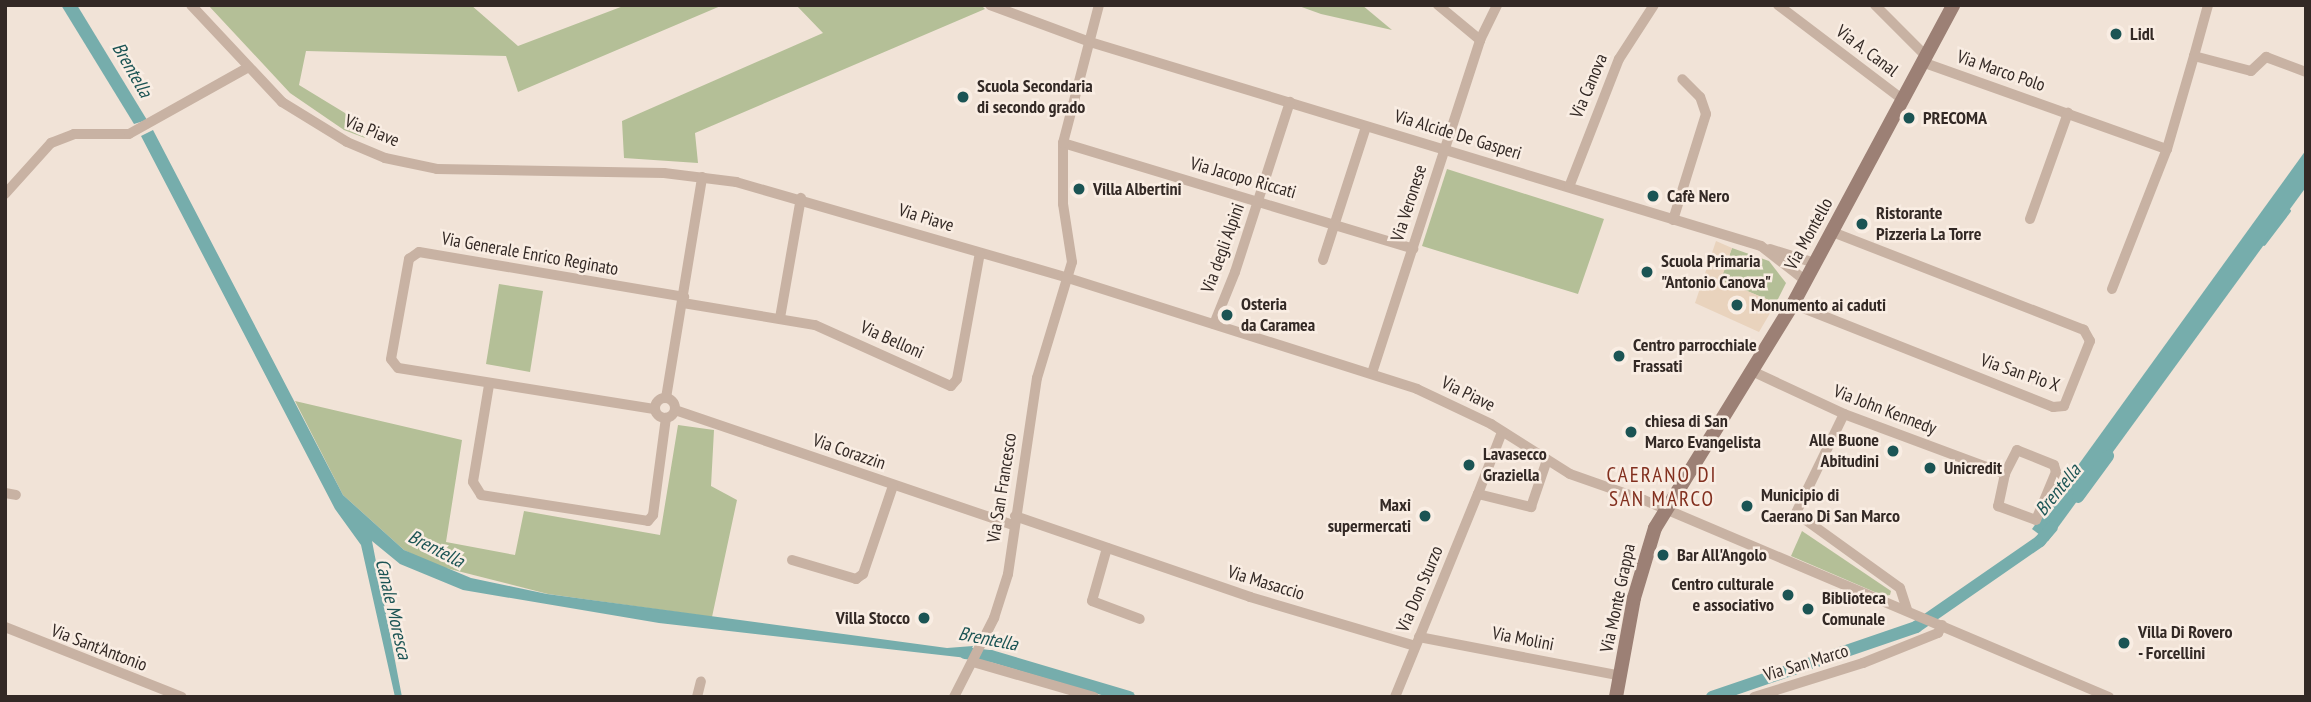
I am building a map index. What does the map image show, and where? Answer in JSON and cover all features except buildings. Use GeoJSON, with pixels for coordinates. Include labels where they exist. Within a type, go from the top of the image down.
{"type":"FeatureCollection","features":[{"type":"Feature","properties":{"kind":"main road","name":"Via Montello"},"geometry":{"type":"LineString","coordinates":[[1665,510],[1754,372],[1793,304],[1953,5]]}},
{"type":"Feature","properties":{"kind":"main road","name":"Via Monte Grappa"},"geometry":{"type":"LineString","coordinates":[[1616,697],[1642,564],[1665,510]]}},
{"type":"Feature","properties":{"kind":"street","name":"Via Piave"},"geometry":{"type":"LineString","coordinates":[[191,5],[282,102],[312,122],[385,158],[437,169],[702,177],[800,198],[1068,278],[1372,373],[1455,405],[1570,474],[1665,510],[1936,623]]}},
{"type":"Feature","properties":{"kind":"street","name":"Via Alcide De Gasperi"},"geometry":{"type":"LineString","coordinates":[[990,5],[1090,42],[1761,246],[1806,281]]}},
{"type":"Feature","properties":{"kind":"street","name":"Via San Francesco"},"geometry":{"type":"LineString","coordinates":[[954,697],[984,639],[1008,574],[1037,377],[1072,262],[1063,204],[1063,143],[1099,5]]}},
{"type":"Feature","properties":{"kind":"street"},"geometry":{"type":"LineString","coordinates":[[1438,5],[1480,40]]}},
{"type":"Feature","properties":{"kind":"street","name":"Via Veronese"},"geometry":{"type":"LineString","coordinates":[[1372,373],[1480,40],[1497,5]]}},
{"type":"Feature","properties":{"kind":"street","name":"Via Canova"},"geometry":{"type":"LineString","coordinates":[[1569,187],[1611,76],[1631,36],[1654,5]]}},
{"type":"Feature","properties":{"kind":"street","name":"Via A. Canal"},"geometry":{"type":"LineString","coordinates":[[1778,5],[1902,99]]}},
{"type":"Feature","properties":{"kind":"street"},"geometry":{"type":"LineString","coordinates":[[1875,5],[1924,59]]}},
{"type":"Feature","properties":{"kind":"street"},"geometry":{"type":"LineString","coordinates":[[2112,289],[2167,149],[2208,5]]}},
{"type":"Feature","properties":{"kind":"street"},"geometry":{"type":"LineString","coordinates":[[2194,56],[2251,72],[2266,57],[2306,72]]}},
{"type":"Feature","properties":{"kind":"street","name":"Via Marco Polo"},"geometry":{"type":"LineString","coordinates":[[1924,59],[2167,149]]}},
{"type":"Feature","properties":{"kind":"street"},"geometry":{"type":"LineString","coordinates":[[5,194],[51,143],[74,134],[129,134],[151,125],[249,67]]}},
{"type":"Feature","properties":{"kind":"street"},"geometry":{"type":"LineString","coordinates":[[1673,220],[1706,114],[1700,97],[1682,79]]}},
{"type":"Feature","properties":{"kind":"street","name":"Via degli Alpini"},"geometry":{"type":"LineString","coordinates":[[1214,324],[1259,200],[1290,102]]}},
{"type":"Feature","properties":{"kind":"street"},"geometry":{"type":"LineString","coordinates":[[2030,219],[2068,113]]}},
{"type":"Feature","properties":{"kind":"street"},"geometry":{"type":"LineString","coordinates":[[1323,260],[1366,127]]}},
{"type":"Feature","properties":{"kind":"street","name":"Via Jacopo Riccati"},"geometry":{"type":"LineString","coordinates":[[1063,143],[1335,223],[1413,249]]}},
{"type":"Feature","properties":{"kind":"street"},"geometry":{"type":"LineString","coordinates":[[489,385],[473,482],[481,495],[648,521],[653,514],[671,414],[666,398],[702,177]]}},
{"type":"Feature","properties":{"kind":"street"},"geometry":{"type":"LineString","coordinates":[[779,318],[800,198]]}},
{"type":"Feature","properties":{"kind":"street","name":"Via San Pio X"},"geometry":{"type":"LineString","coordinates":[[1793,304],[2053,407],[2064,406],[2090,341],[2084,330],[1833,232]]}},
{"type":"Feature","properties":{"kind":"street"},"geometry":{"type":"LineString","coordinates":[[1761,246],[1815,263]]}},
{"type":"Feature","properties":{"kind":"street","name":"Via Generale Enrico Reginato"},"geometry":{"type":"LineString","coordinates":[[654,409],[489,385],[398,368],[391,359],[409,259],[419,252],[684,300]]}},
{"type":"Feature","properties":{"kind":"street","name":"Via Belloni"},"geometry":{"type":"LineString","coordinates":[[684,300],[815,325],[948,385],[957,379],[980,253]]}},
{"type":"Feature","properties":{"kind":"street","name":"Via John Kennedy"},"geometry":{"type":"LineString","coordinates":[[1754,372],[1844,414],[2005,474]]}},
{"type":"Feature","properties":{"kind":"street"},"geometry":{"type":"LineString","coordinates":[[654,409],[656,402],[666,398]]}},
{"type":"Feature","properties":{"kind":"street","name":"Via Corazzin"},"geometry":{"type":"LineString","coordinates":[[654,409],[892,486],[1014,521]]}},
{"type":"Feature","properties":{"kind":"street"},"geometry":{"type":"LineString","coordinates":[[1844,414],[1796,513],[1811,527],[1900,588],[1910,612]]}},
{"type":"Feature","properties":{"kind":"street","name":"Via Don Sturzo"},"geometry":{"type":"LineString","coordinates":[[1395,697],[1502,432]]}},
{"type":"Feature","properties":{"kind":"street"},"geometry":{"type":"LineString","coordinates":[[2017,450],[2054,464],[2056,472],[2036,520],[1998,506],[2005,474],[2017,450]]}},
{"type":"Feature","properties":{"kind":"street"},"geometry":{"type":"LineString","coordinates":[[1478,494],[1531,507],[1547,460]]}},
{"type":"Feature","properties":{"kind":"street"},"geometry":{"type":"LineString","coordinates":[[792,559],[856,579],[863,574],[892,486]]}},
{"type":"Feature","properties":{"kind":"street","name":"Via Masaccio"},"geometry":{"type":"LineString","coordinates":[[1014,521],[1107,548],[1251,597],[1417,641]]}},
{"type":"Feature","properties":{"kind":"street"},"geometry":{"type":"LineString","coordinates":[[1107,548],[1092,601],[1140,619]]}},
{"type":"Feature","properties":{"kind":"street"},"geometry":{"type":"LineString","coordinates":[[1936,623],[2109,697]]}},
{"type":"Feature","properties":{"kind":"street","name":"Via San Marco"},"geometry":{"type":"LineString","coordinates":[[1754,697],[1873,659],[1938,633],[1936,623]]}},
{"type":"Feature","properties":{"kind":"street","name":"Via Sant'Antonio"},"geometry":{"type":"LineString","coordinates":[[5,627],[60,652],[182,697]]}},
{"type":"Feature","properties":{"kind":"street","name":"Via Molini"},"geometry":{"type":"LineString","coordinates":[[1417,641],[1621,676]]}},
{"type":"Feature","properties":{"kind":"street"},"geometry":{"type":"LineString","coordinates":[[973,661],[1094,697]]}},
{"type":"Feature","properties":{"kind":"street"},"geometry":{"type":"LineString","coordinates":[[697,697],[701,681]]}},
{"type":"Feature","properties":{"kind":"green space"},"geometry":{"type":"Polygon","coordinates":[[[208,5],[471,5],[518,46],[626,5],[723,5],[518,92],[506,56],[306,51],[299,85],[345,113],[365,138],[344,130],[290,93],[208,5]]]}},
{"type":"Feature","properties":{"kind":"green space"},"geometry":{"type":"Polygon","coordinates":[[[796,5],[981,5],[985,9],[695,133],[698,163],[624,158],[622,121],[823,33],[796,5]]]}},
{"type":"Feature","properties":{"kind":"green space"},"geometry":{"type":"Polygon","coordinates":[[[1296,5],[1362,5],[1392,30],[1321,14],[1296,5]]]}},
{"type":"Feature","properties":{"kind":"green space"},"geometry":{"type":"Polygon","coordinates":[[[1447,169],[1604,219],[1578,294],[1422,246],[1447,169]]]}},
{"type":"Feature","properties":{"kind":"green space"},"geometry":{"type":"Polygon","coordinates":[[[1732,248],[1769,261],[1786,283],[1776,303],[1720,280],[1732,248]]]}},
{"type":"Feature","properties":{"kind":"green space"},"geometry":{"type":"Polygon","coordinates":[[[499,284],[543,291],[530,372],[486,364],[499,284]]]}},
{"type":"Feature","properties":{"kind":"green space"},"geometry":{"type":"Polygon","coordinates":[[[295,401],[462,440],[446,542],[515,555],[524,511],[660,535],[678,425],[714,430],[711,486],[737,500],[712,617],[548,594],[434,565],[404,550],[343,495],[295,401]]]}},
{"type":"Feature","properties":{"kind":"green space"},"geometry":{"type":"Polygon","coordinates":[[[1802,531],[1891,591],[1890,595],[1884,596],[1791,556],[1802,531]]]}},
{"type":"Feature","properties":{"kind":"shaded area"},"geometry":{"type":"Polygon","coordinates":[[[1716,241],[1732,248],[1721,280],[1776,303],[1759,332],[1695,303],[1716,241]]]}},
{"type":"Feature","properties":{"kind":"water"},"geometry":{"type":"Polygon","coordinates":[[[61,5],[77,5],[147,120],[134,124],[61,5]]]}},
{"type":"Feature","properties":{"kind":"water"},"geometry":{"type":"Polygon","coordinates":[[[153,130],[343,495],[404,550],[471,578],[547,594],[947,648],[973,646],[967,658],[659,623],[463,590],[400,564],[372,541],[402,697],[395,697],[361,545],[335,509],[141,136],[153,130]]]}},
{"type":"Feature","properties":{"kind":"water"},"geometry":{"type":"Polygon","coordinates":[[[2306,150],[2306,187],[2048,541],[2032,529],[2306,150]]]}},
{"type":"Feature","properties":{"kind":"waterway"},"geometry":{"type":"LineString","coordinates":[[2264,244],[2289,211]]}},
{"type":"Feature","properties":{"kind":"waterway","name":"Brentella"},"geometry":{"type":"LineString","coordinates":[[2078,497],[2108,456]]}},
{"type":"Feature","properties":{"kind":"waterway","name":"Brentella"},"geometry":{"type":"LineString","coordinates":[[1712,697],[1916,627],[2040,541],[2052,527]]}},
{"type":"Feature","properties":{"kind":"waterway","name":"Brentella"},"geometry":{"type":"LineString","coordinates":[[965,653],[991,656],[1129,697]]}},
{"type":"Feature","properties":{"kind":"place","name":"Lidl"},"geometry":{"type":"Point","coordinates":[2116,34]}},
{"type":"Feature","properties":{"kind":"place","name":"Scuola Secondaria di secondo grado"},"geometry":{"type":"Point","coordinates":[963,97]}},
{"type":"Feature","properties":{"kind":"place","name":"PRECOMA"},"geometry":{"type":"Point","coordinates":[1909,118]}},
{"type":"Feature","properties":{"kind":"place","name":"Villa Albertini"},"geometry":{"type":"Point","coordinates":[1079,189]}},
{"type":"Feature","properties":{"kind":"place","name":"Cafè Nero"},"geometry":{"type":"Point","coordinates":[1653,196]}},
{"type":"Feature","properties":{"kind":"place","name":"Ristorante Pizzeria La Torre"},"geometry":{"type":"Point","coordinates":[1862,224]}},
{"type":"Feature","properties":{"kind":"place","name":"Scuola Primaria \"Antonio Canova\""},"geometry":{"type":"Point","coordinates":[1647,272]}},
{"type":"Feature","properties":{"kind":"place","name":"Monumento ai caduti"},"geometry":{"type":"Point","coordinates":[1737,305]}},
{"type":"Feature","properties":{"kind":"place","name":"Osteria da Caramea"},"geometry":{"type":"Point","coordinates":[1227,315]}},
{"type":"Feature","properties":{"kind":"place","name":"Centro parrocchiale Frassati"},"geometry":{"type":"Point","coordinates":[1619,356]}},
{"type":"Feature","properties":{"kind":"place","name":"chiesa di San Marco Evangelista"},"geometry":{"type":"Point","coordinates":[1631,432]}},
{"type":"Feature","properties":{"kind":"place","name":"Alle Buone Abitudini"},"geometry":{"type":"Point","coordinates":[1893,451]}},
{"type":"Feature","properties":{"kind":"place","name":"Lavasecco Graziella"},"geometry":{"type":"Point","coordinates":[1469,465]}},
{"type":"Feature","properties":{"kind":"place","name":"Unicredit"},"geometry":{"type":"Point","coordinates":[1930,468]}},
{"type":"Feature","properties":{"kind":"place","name":"Municipio di Caerano Di San Marco"},"geometry":{"type":"Point","coordinates":[1747,506]}},
{"type":"Feature","properties":{"kind":"place","name":"Maxi supermercati"},"geometry":{"type":"Point","coordinates":[1425,516]}},
{"type":"Feature","properties":{"kind":"place","name":"Bar All'Angolo"},"geometry":{"type":"Point","coordinates":[1663,555]}},
{"type":"Feature","properties":{"kind":"place","name":"Centro culturale e associativo"},"geometry":{"type":"Point","coordinates":[1788,595]}},
{"type":"Feature","properties":{"kind":"place","name":"Biblioteca Comunale"},"geometry":{"type":"Point","coordinates":[1808,609]}},
{"type":"Feature","properties":{"kind":"place","name":"Villa Stocco"},"geometry":{"type":"Point","coordinates":[924,618]}},
{"type":"Feature","properties":{"kind":"place","name":"Villa Di Rovero - Forcellini"},"geometry":{"type":"Point","coordinates":[2124,643]}},
{"type":"Feature","properties":{"kind":"district","name":"CAERANO DI SAN MARCO"},"geometry":{"type":"Point","coordinates":[1662,487]}},
{"type":"Feature","properties":{"kind":"water label","name":"Canale Moresca"},"geometry":{"type":"Point","coordinates":[393,609]}}]}
